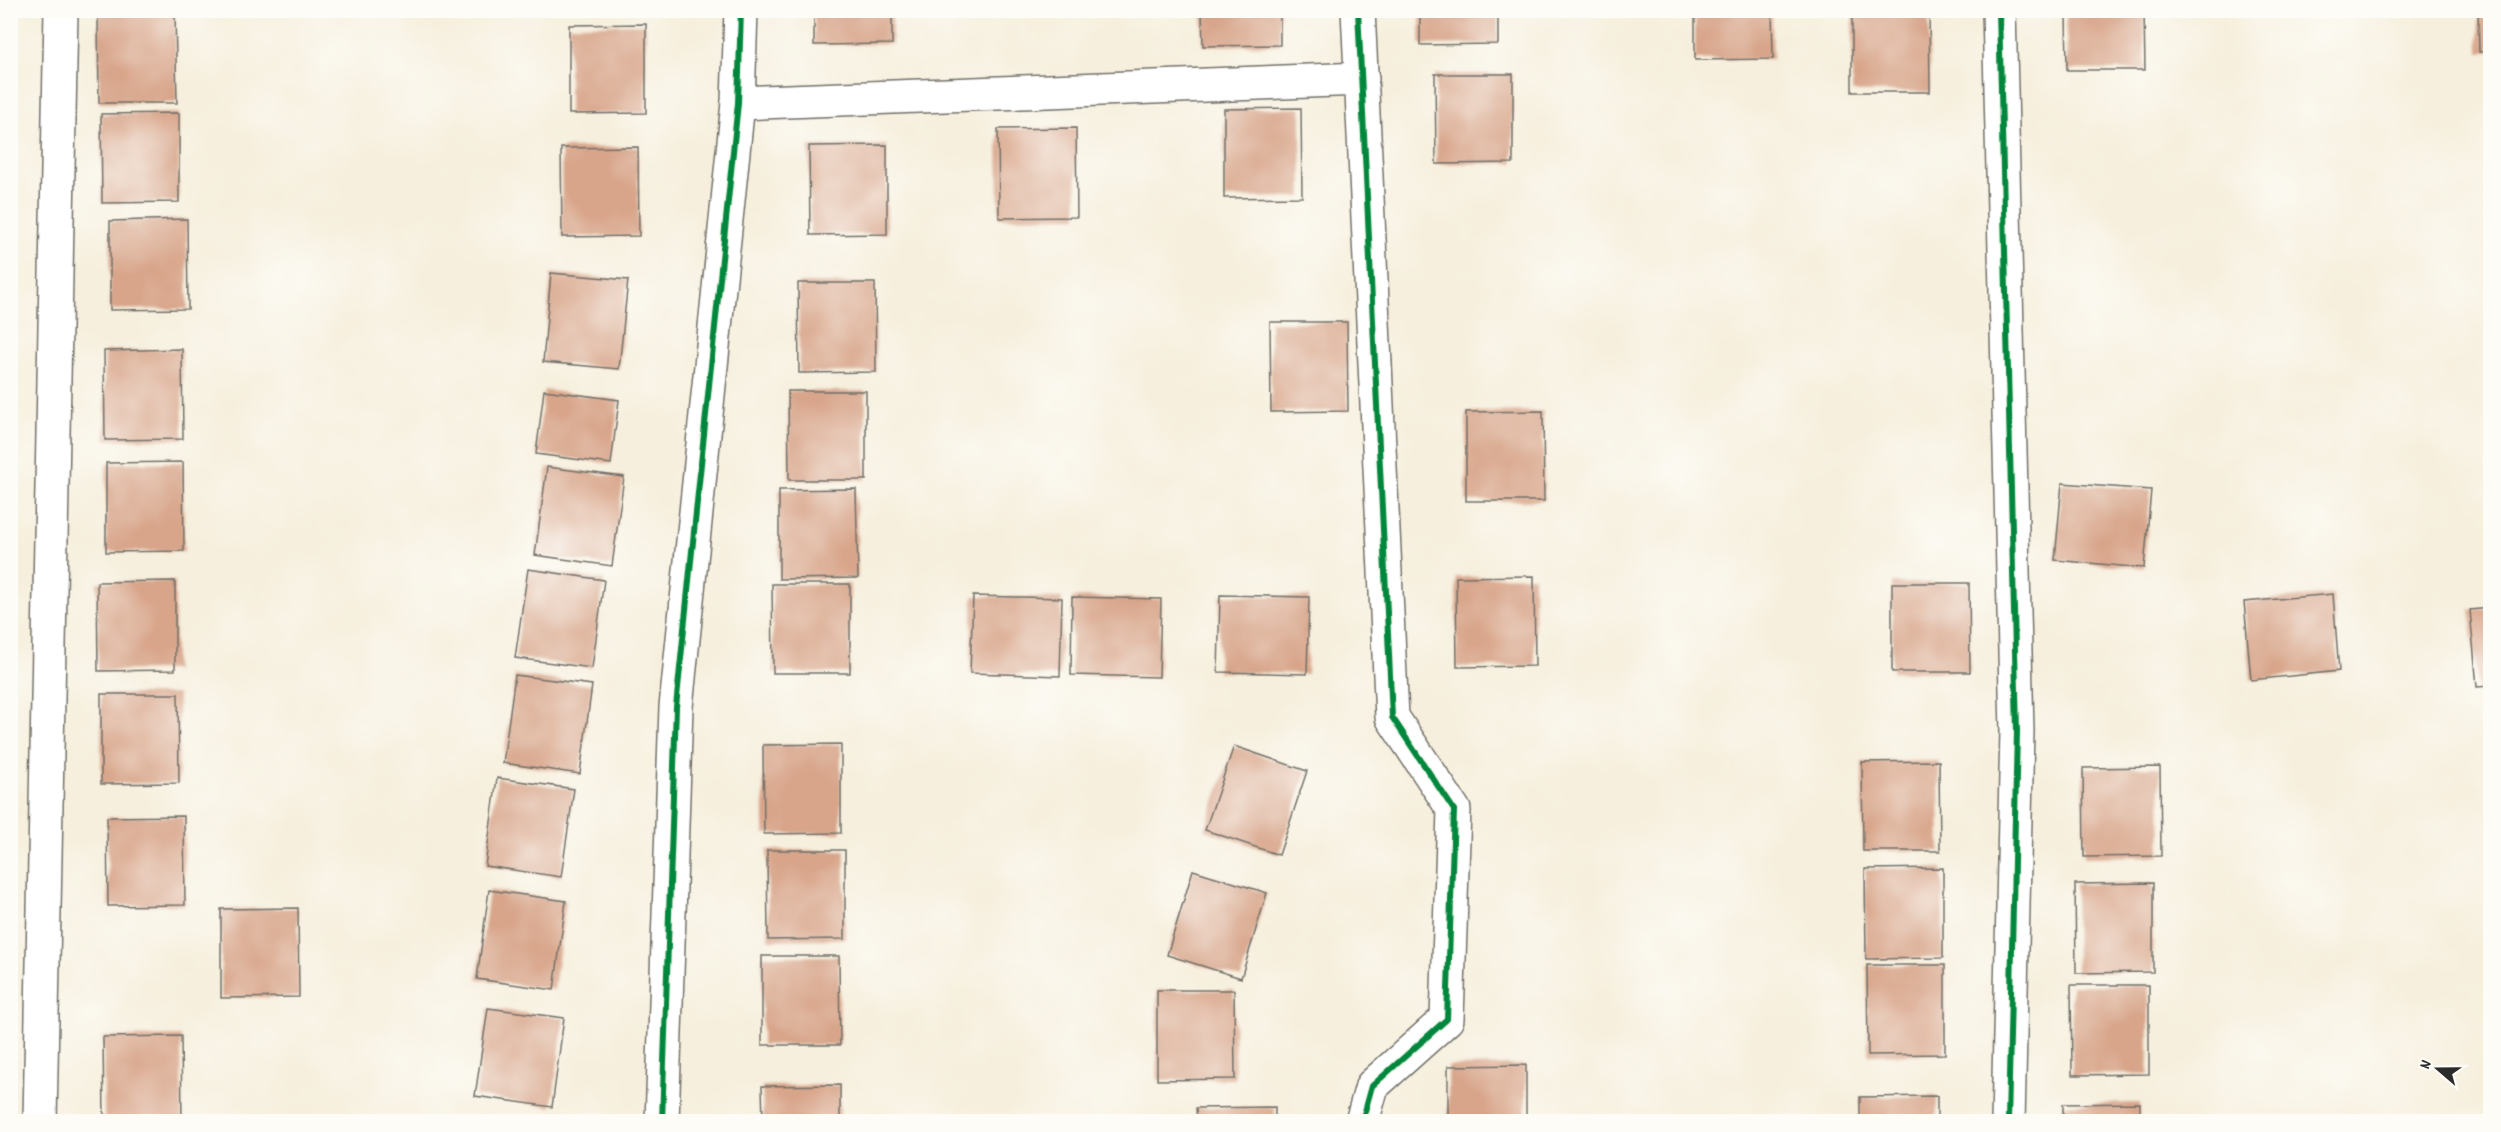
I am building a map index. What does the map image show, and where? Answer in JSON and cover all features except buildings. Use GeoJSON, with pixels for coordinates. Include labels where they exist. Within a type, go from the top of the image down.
{"type":"FeatureCollection","features":[{"type":"Feature","properties":{"kind":"street"},"geometry":{"type":"LineString","coordinates":[[40,1122],[61,10]]}},
{"type":"Feature","properties":{"kind":"street"},"geometry":{"type":"LineString","coordinates":[[657,1121],[676,707],[738,103],[741,10]]}},
{"type":"Feature","properties":{"kind":"street"},"geometry":{"type":"LineString","coordinates":[[1358,10],[1392,717],[1454,810],[1447,1020],[1372,1086],[1362,1122]]}},
{"type":"Feature","properties":{"kind":"street"},"geometry":{"type":"LineString","coordinates":[[1999,10],[2017,731],[2008,1122]]}},
{"type":"Feature","properties":{"kind":"street"},"geometry":{"type":"LineString","coordinates":[[738,103],[1362,79]]}},
{"type":"Feature","properties":{"kind":"cycle path"},"geometry":{"type":"LineString","coordinates":[[662,1122],[676,707],[738,103],[741,10]]}},
{"type":"Feature","properties":{"kind":"cycle path"},"geometry":{"type":"LineString","coordinates":[[1358,10],[1392,717],[1454,810],[1447,1019],[1372,1086],[1362,1122]]}},
{"type":"Feature","properties":{"kind":"cycle path"},"geometry":{"type":"LineString","coordinates":[[1999,10],[2017,731],[2008,1122]]}}]}
